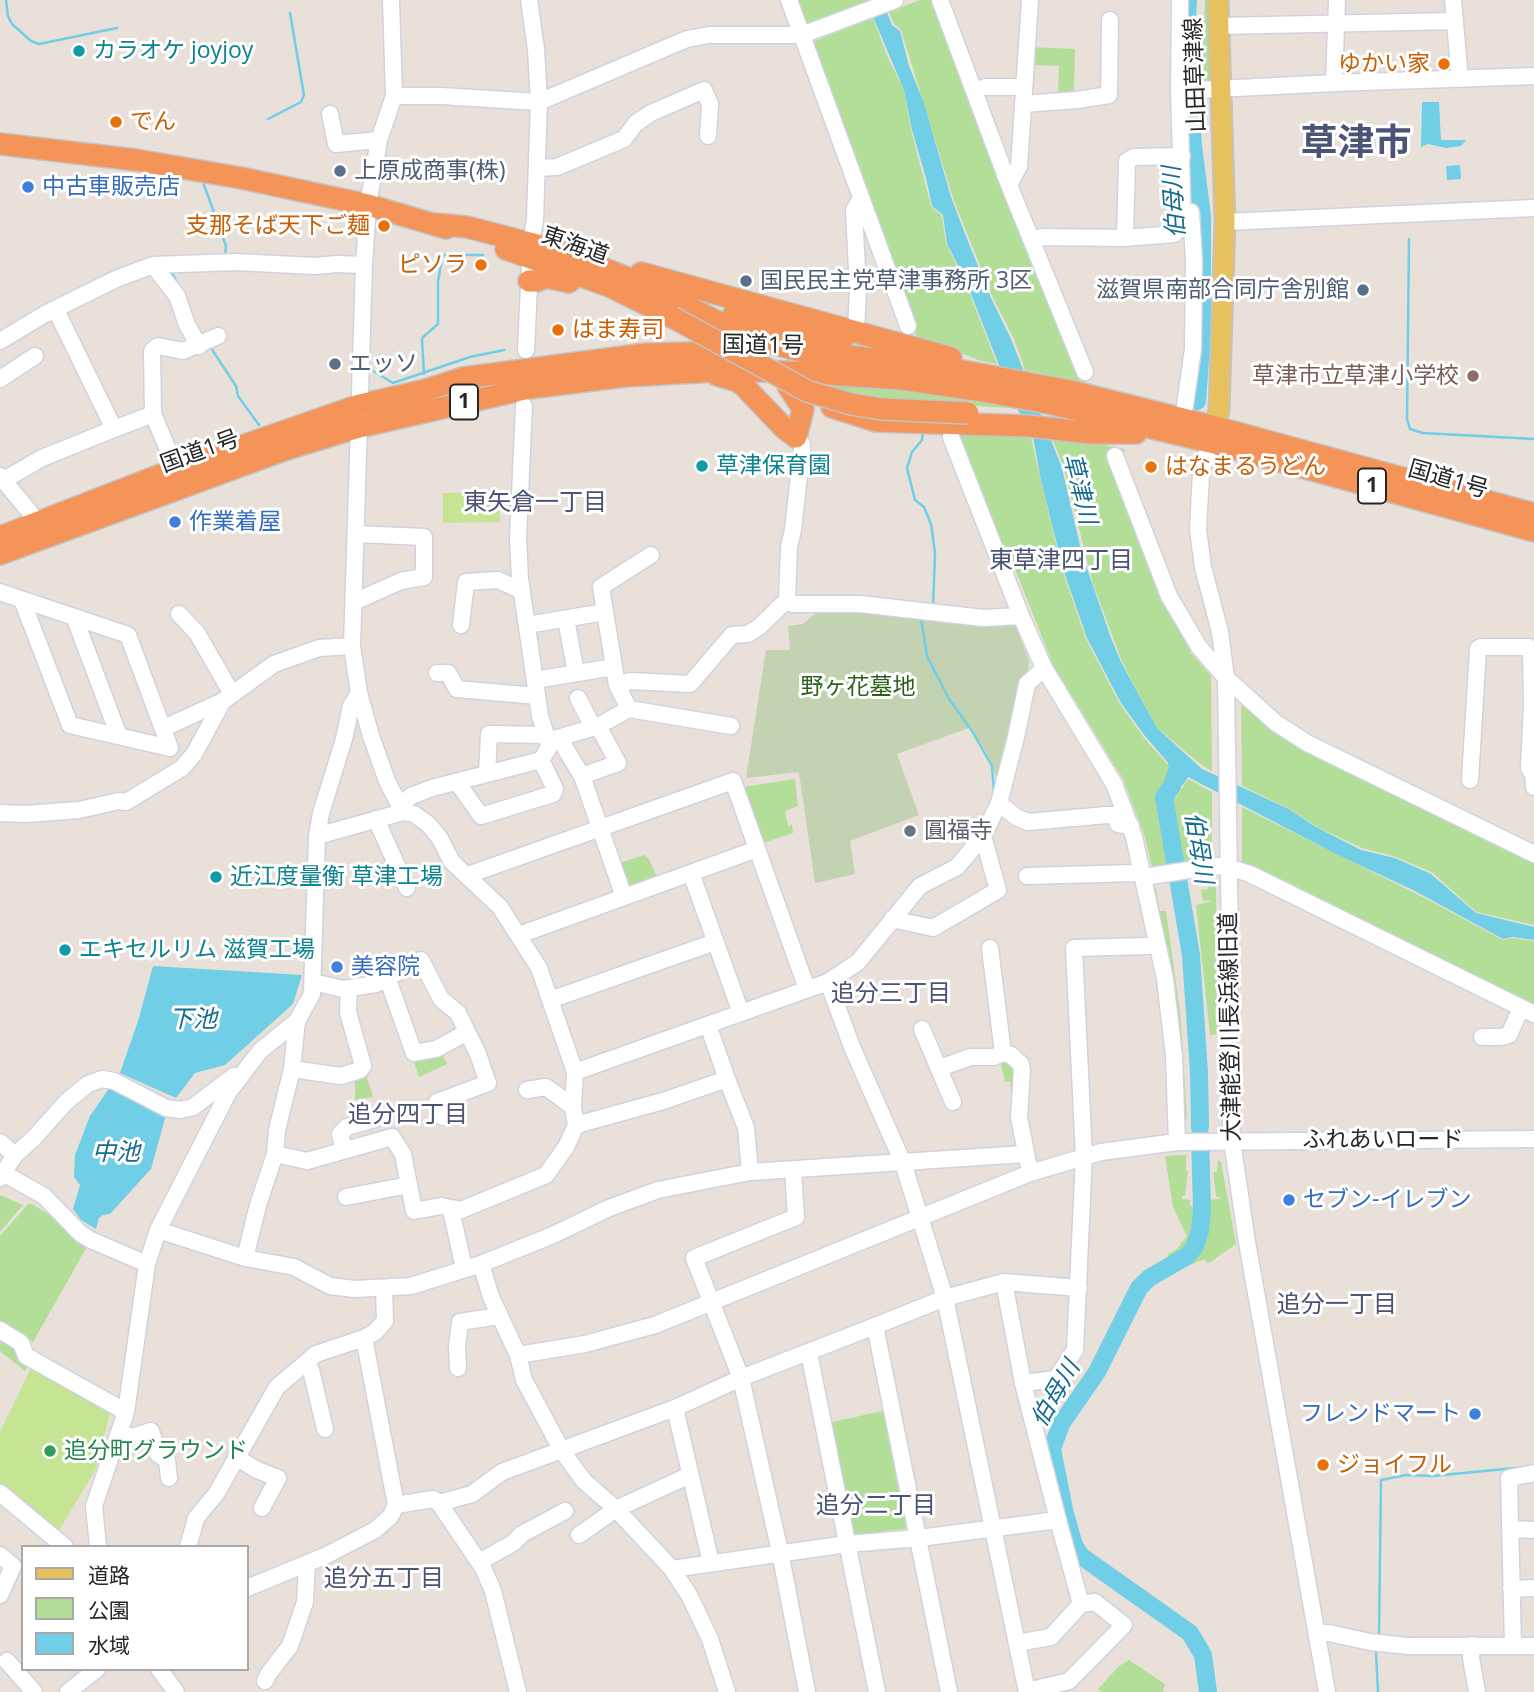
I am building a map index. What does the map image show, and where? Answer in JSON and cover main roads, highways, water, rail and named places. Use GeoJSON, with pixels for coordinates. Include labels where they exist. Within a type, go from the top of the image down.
{"type":"FeatureCollection","features":[{"type":"Feature","properties":{"kind":"highway","name":"東海道"},"geometry":{"type":"LineString","coordinates":[[0,144],[136,160],[241,178],[368,205],[531,251],[585,260],[768,342],[801,351],[942,369]]}},
{"type":"Feature","properties":{"kind":"highway","name":"東海道"},"geometry":{"type":"LineString","coordinates":[[531,251],[672,317],[807,391],[851,404],[881,409],[1089,421],[1124,427]]}},
{"type":"Feature","properties":{"kind":"highway","name":"1"},"geometry":{"type":"LineString","coordinates":[[585,260],[613,265],[856,331],[942,369]]}},
{"type":"Feature","properties":{"kind":"highway"},"geometry":{"type":"LineString","coordinates":[[529,281],[537,281],[546,276],[621,299],[687,334],[690,339],[688,343],[664,354]]}},
{"type":"Feature","properties":{"kind":"highway","name":"1"},"geometry":{"type":"LineString","coordinates":[[691,287],[693,294],[709,306],[770,328],[834,338],[841,338],[856,331]]}},
{"type":"Feature","properties":{"kind":"highway","name":"国道1号"},"geometry":{"type":"LineString","coordinates":[[0,537],[176,469],[360,405],[484,374],[646,354],[801,351]]}},
{"type":"Feature","properties":{"kind":"highway","name":"国道1号"},"geometry":{"type":"LineString","coordinates":[[942,369],[996,393],[1089,421]]}},
{"type":"Feature","properties":{"kind":"highway","name":"国道1号"},"geometry":{"type":"LineString","coordinates":[[0,554],[287,449],[359,427],[625,376],[699,372],[789,371],[902,379],[942,369],[985,374],[1183,419],[1213,434],[1534,531]]}},
{"type":"Feature","properties":{"kind":"highway"},"geometry":{"type":"LineString","coordinates":[[789,371],[785,377],[788,386],[803,409],[796,437]]}},
{"type":"Feature","properties":{"kind":"highway"},"geometry":{"type":"LineString","coordinates":[[699,372],[737,381],[796,437]]}},
{"type":"Feature","properties":{"kind":"highway"},"geometry":{"type":"LineString","coordinates":[[813,373],[818,377],[826,400],[831,406],[876,421],[957,430],[1089,421]]}},
{"type":"Feature","properties":{"kind":"highway"},"geometry":{"type":"LineString","coordinates":[[760,380],[766,396],[791,421],[796,437]]}},
{"type":"Feature","properties":{"kind":"highway","name":"国道1号"},"geometry":{"type":"LineString","coordinates":[[1124,427],[1213,434],[1534,514]]}},
{"type":"Feature","properties":{"kind":"highway"},"geometry":{"type":"LineString","coordinates":[[1124,427],[1159,443],[1213,434]]}},
{"type":"Feature","properties":{"kind":"main road","name":"山田草津線"},"geometry":{"type":"LineString","coordinates":[[1213,434],[1219,411],[1225,222],[1218,0]]}},
{"type":"Feature","properties":{"kind":"water"},"geometry":{"type":"Polygon","coordinates":[[[866,0],[882,0],[892,25],[900,31],[951,197],[1062,468],[1082,554],[1111,638],[1157,728],[1202,769],[1289,809],[1316,827],[1361,850],[1395,858],[1431,874],[1476,913],[1534,927],[1534,940],[1513,937],[1503,939],[1413,890],[1338,855],[1188,777],[1183,785],[1172,786],[1171,766],[1121,703],[1087,638],[1063,569],[1033,437],[1014,403],[965,279],[947,244],[943,215],[932,206],[904,90],[866,0]]]}},
{"type":"Feature","properties":{"kind":"water"},"geometry":{"type":"Polygon","coordinates":[[[1188,0],[1197,0],[1192,85],[1186,85],[1188,0]]]}},
{"type":"Feature","properties":{"kind":"water"},"geometry":{"type":"Polygon","coordinates":[[[1422,102],[1439,102],[1441,140],[1466,140],[1461,146],[1446,148],[1428,144],[1421,147],[1422,102]]]}},
{"type":"Feature","properties":{"kind":"water"},"geometry":{"type":"Polygon","coordinates":[[[1460,165],[1461,179],[1447,180],[1446,166],[1460,165]]]}},
{"type":"Feature","properties":{"kind":"water","name":"下池"},"geometry":{"type":"Polygon","coordinates":[[[153,966],[302,975],[293,1004],[225,1065],[195,1073],[176,1098],[120,1073],[153,966]]]}},
{"type":"Feature","properties":{"kind":"water","name":"中池"},"geometry":{"type":"Polygon","coordinates":[[[110,1087],[166,1115],[151,1169],[110,1214],[99,1218],[96,1229],[81,1220],[73,1209],[80,1185],[74,1177],[75,1155],[90,1116],[110,1087]]]}},
{"type":"Feature","properties":{"kind":"waterway"},"geometry":{"type":"LineString","coordinates":[[6,0],[12,24],[31,41],[39,44],[117,28]]}},
{"type":"Feature","properties":{"kind":"waterway"},"geometry":{"type":"LineString","coordinates":[[268,119],[301,102],[304,95],[290,13]]}},
{"type":"Feature","properties":{"kind":"waterway","name":"伯母川"},"geometry":{"type":"LineString","coordinates":[[1189,77],[1193,146],[1202,216],[1202,335],[1197,401]]}},
{"type":"Feature","properties":{"kind":"waterway"},"geometry":{"type":"LineString","coordinates":[[203,182],[226,246],[225,256]]}},
{"type":"Feature","properties":{"kind":"waterway"},"geometry":{"type":"LineString","coordinates":[[1409,239],[1407,419],[1410,429],[1423,433],[1534,439]]}},
{"type":"Feature","properties":{"kind":"waterway"},"geometry":{"type":"LineString","coordinates":[[424,374],[422,338],[438,324],[438,282],[442,257],[483,255]]}},
{"type":"Feature","properties":{"kind":"waterway"},"geometry":{"type":"LineString","coordinates":[[171,271],[179,287]]}},
{"type":"Feature","properties":{"kind":"waterway"},"geometry":{"type":"LineString","coordinates":[[209,345],[236,386],[238,396],[259,425]]}},
{"type":"Feature","properties":{"kind":"waterway"},"geometry":{"type":"LineString","coordinates":[[370,369],[393,383],[470,357],[504,350]]}},
{"type":"Feature","properties":{"kind":"waterway"},"geometry":{"type":"LineString","coordinates":[[923,431],[922,440],[912,452],[907,468],[915,500],[924,507],[931,524],[935,553],[933,608]]}},
{"type":"Feature","properties":{"kind":"waterway"},"geometry":{"type":"LineString","coordinates":[[921,618],[927,656],[949,699],[992,766],[994,792]]}},
{"type":"Feature","properties":{"kind":"waterway","name":"伯母川"},"geometry":{"type":"LineString","coordinates":[[1177,763],[1179,765],[1172,786],[1164,797],[1191,955],[1200,1127]]}},
{"type":"Feature","properties":{"kind":"waterway","name":"伯母川"},"geometry":{"type":"LineString","coordinates":[[1200,1135],[1202,1209],[1200,1231],[1195,1246],[1187,1256],[1149,1278],[1139,1288],[1097,1372],[1061,1424],[1052,1449],[1065,1514],[1074,1545],[1081,1556],[1190,1633],[1203,1655],[1208,1692]]}},
{"type":"Feature","properties":{"kind":"waterway"},"geometry":{"type":"LineString","coordinates":[[1379,1636],[1381,1480],[1406,1475],[1432,1476],[1526,1467]]}},
{"type":"Feature","properties":{"kind":"waterway"},"geometry":{"type":"LineString","coordinates":[[1376,1652],[1378,1692]]}},
{"type":"Feature","properties":{"kind":"place","name":"カラオケ joyjoy"},"geometry":{"type":"Point","coordinates":[79,51]}},
{"type":"Feature","properties":{"kind":"place","name":"ゆかい家"},"geometry":{"type":"Point","coordinates":[1444,64]}},
{"type":"Feature","properties":{"kind":"place","name":"でん"},"geometry":{"type":"Point","coordinates":[116,122]}},
{"type":"Feature","properties":{"kind":"place","name":"上原成商事(株)"},"geometry":{"type":"Point","coordinates":[340,171]}},
{"type":"Feature","properties":{"kind":"place","name":"中古車販売店"},"geometry":{"type":"Point","coordinates":[28,187]}},
{"type":"Feature","properties":{"kind":"place","name":"支那そば天下ご麺"},"geometry":{"type":"Point","coordinates":[384,226]}},
{"type":"Feature","properties":{"kind":"place","name":"ピソラ"},"geometry":{"type":"Point","coordinates":[481,265]}},
{"type":"Feature","properties":{"kind":"place","name":"国民民主党草津事務所 3区"},"geometry":{"type":"Point","coordinates":[746,281]}},
{"type":"Feature","properties":{"kind":"place","name":"滋賀県南部合同庁舎別館"},"geometry":{"type":"Point","coordinates":[1363,290]}},
{"type":"Feature","properties":{"kind":"place","name":"はま寿司"},"geometry":{"type":"Point","coordinates":[558,330]}},
{"type":"Feature","properties":{"kind":"place","name":"エッソ"},"geometry":{"type":"Point","coordinates":[335,364]}},
{"type":"Feature","properties":{"kind":"place","name":"草津市立草津小学校"},"geometry":{"type":"Point","coordinates":[1473,376]}},
{"type":"Feature","properties":{"kind":"place","name":"草津保育園"},"geometry":{"type":"Point","coordinates":[702,466]}},
{"type":"Feature","properties":{"kind":"place","name":"はなまるうどん"},"geometry":{"type":"Point","coordinates":[1151,467]}},
{"type":"Feature","properties":{"kind":"place","name":"作業着屋"},"geometry":{"type":"Point","coordinates":[175,522]}},
{"type":"Feature","properties":{"kind":"place","name":"圓福寺"},"geometry":{"type":"Point","coordinates":[910,831]}},
{"type":"Feature","properties":{"kind":"place","name":"近江度量衡 草津工場"},"geometry":{"type":"Point","coordinates":[216,877]}},
{"type":"Feature","properties":{"kind":"place","name":"エキセルリム 滋賀工場"},"geometry":{"type":"Point","coordinates":[65,950]}},
{"type":"Feature","properties":{"kind":"place","name":"美容院"},"geometry":{"type":"Point","coordinates":[337,967]}},
{"type":"Feature","properties":{"kind":"place","name":"セブン-イレブン"},"geometry":{"type":"Point","coordinates":[1289,1200]}},
{"type":"Feature","properties":{"kind":"place","name":"フレンドマート"},"geometry":{"type":"Point","coordinates":[1475,1414]}},
{"type":"Feature","properties":{"kind":"place","name":"追分町グラウンド"},"geometry":{"type":"Point","coordinates":[50,1451]}},
{"type":"Feature","properties":{"kind":"place","name":"ジョイフル"},"geometry":{"type":"Point","coordinates":[1323,1465]}},
{"type":"Feature","properties":{"kind":"district","name":"草津市"},"geometry":{"type":"Point","coordinates":[1356,144]}},
{"type":"Feature","properties":{"kind":"district","name":"東矢倉一丁目"},"geometry":{"type":"Point","coordinates":[535,503]}},
{"type":"Feature","properties":{"kind":"district","name":"東草津四丁目"},"geometry":{"type":"Point","coordinates":[1061,561]}},
{"type":"Feature","properties":{"kind":"district","name":"追分三丁目"},"geometry":{"type":"Point","coordinates":[891,994]}},
{"type":"Feature","properties":{"kind":"district","name":"追分四丁目"},"geometry":{"type":"Point","coordinates":[408,1115]}},
{"type":"Feature","properties":{"kind":"district","name":"追分一丁目"},"geometry":{"type":"Point","coordinates":[1337,1305]}},
{"type":"Feature","properties":{"kind":"district","name":"追分二丁目"},"geometry":{"type":"Point","coordinates":[876,1506]}},
{"type":"Feature","properties":{"kind":"district","name":"追分五丁目"},"geometry":{"type":"Point","coordinates":[384,1579]}},
{"type":"Feature","properties":{"kind":"water label","name":"草津川"},"geometry":{"type":"Point","coordinates":[1079,489]}},
{"type":"Feature","properties":{"kind":"park label","name":"野ヶ花墓地"},"geometry":{"type":"Point","coordinates":[858,687]}}]}
